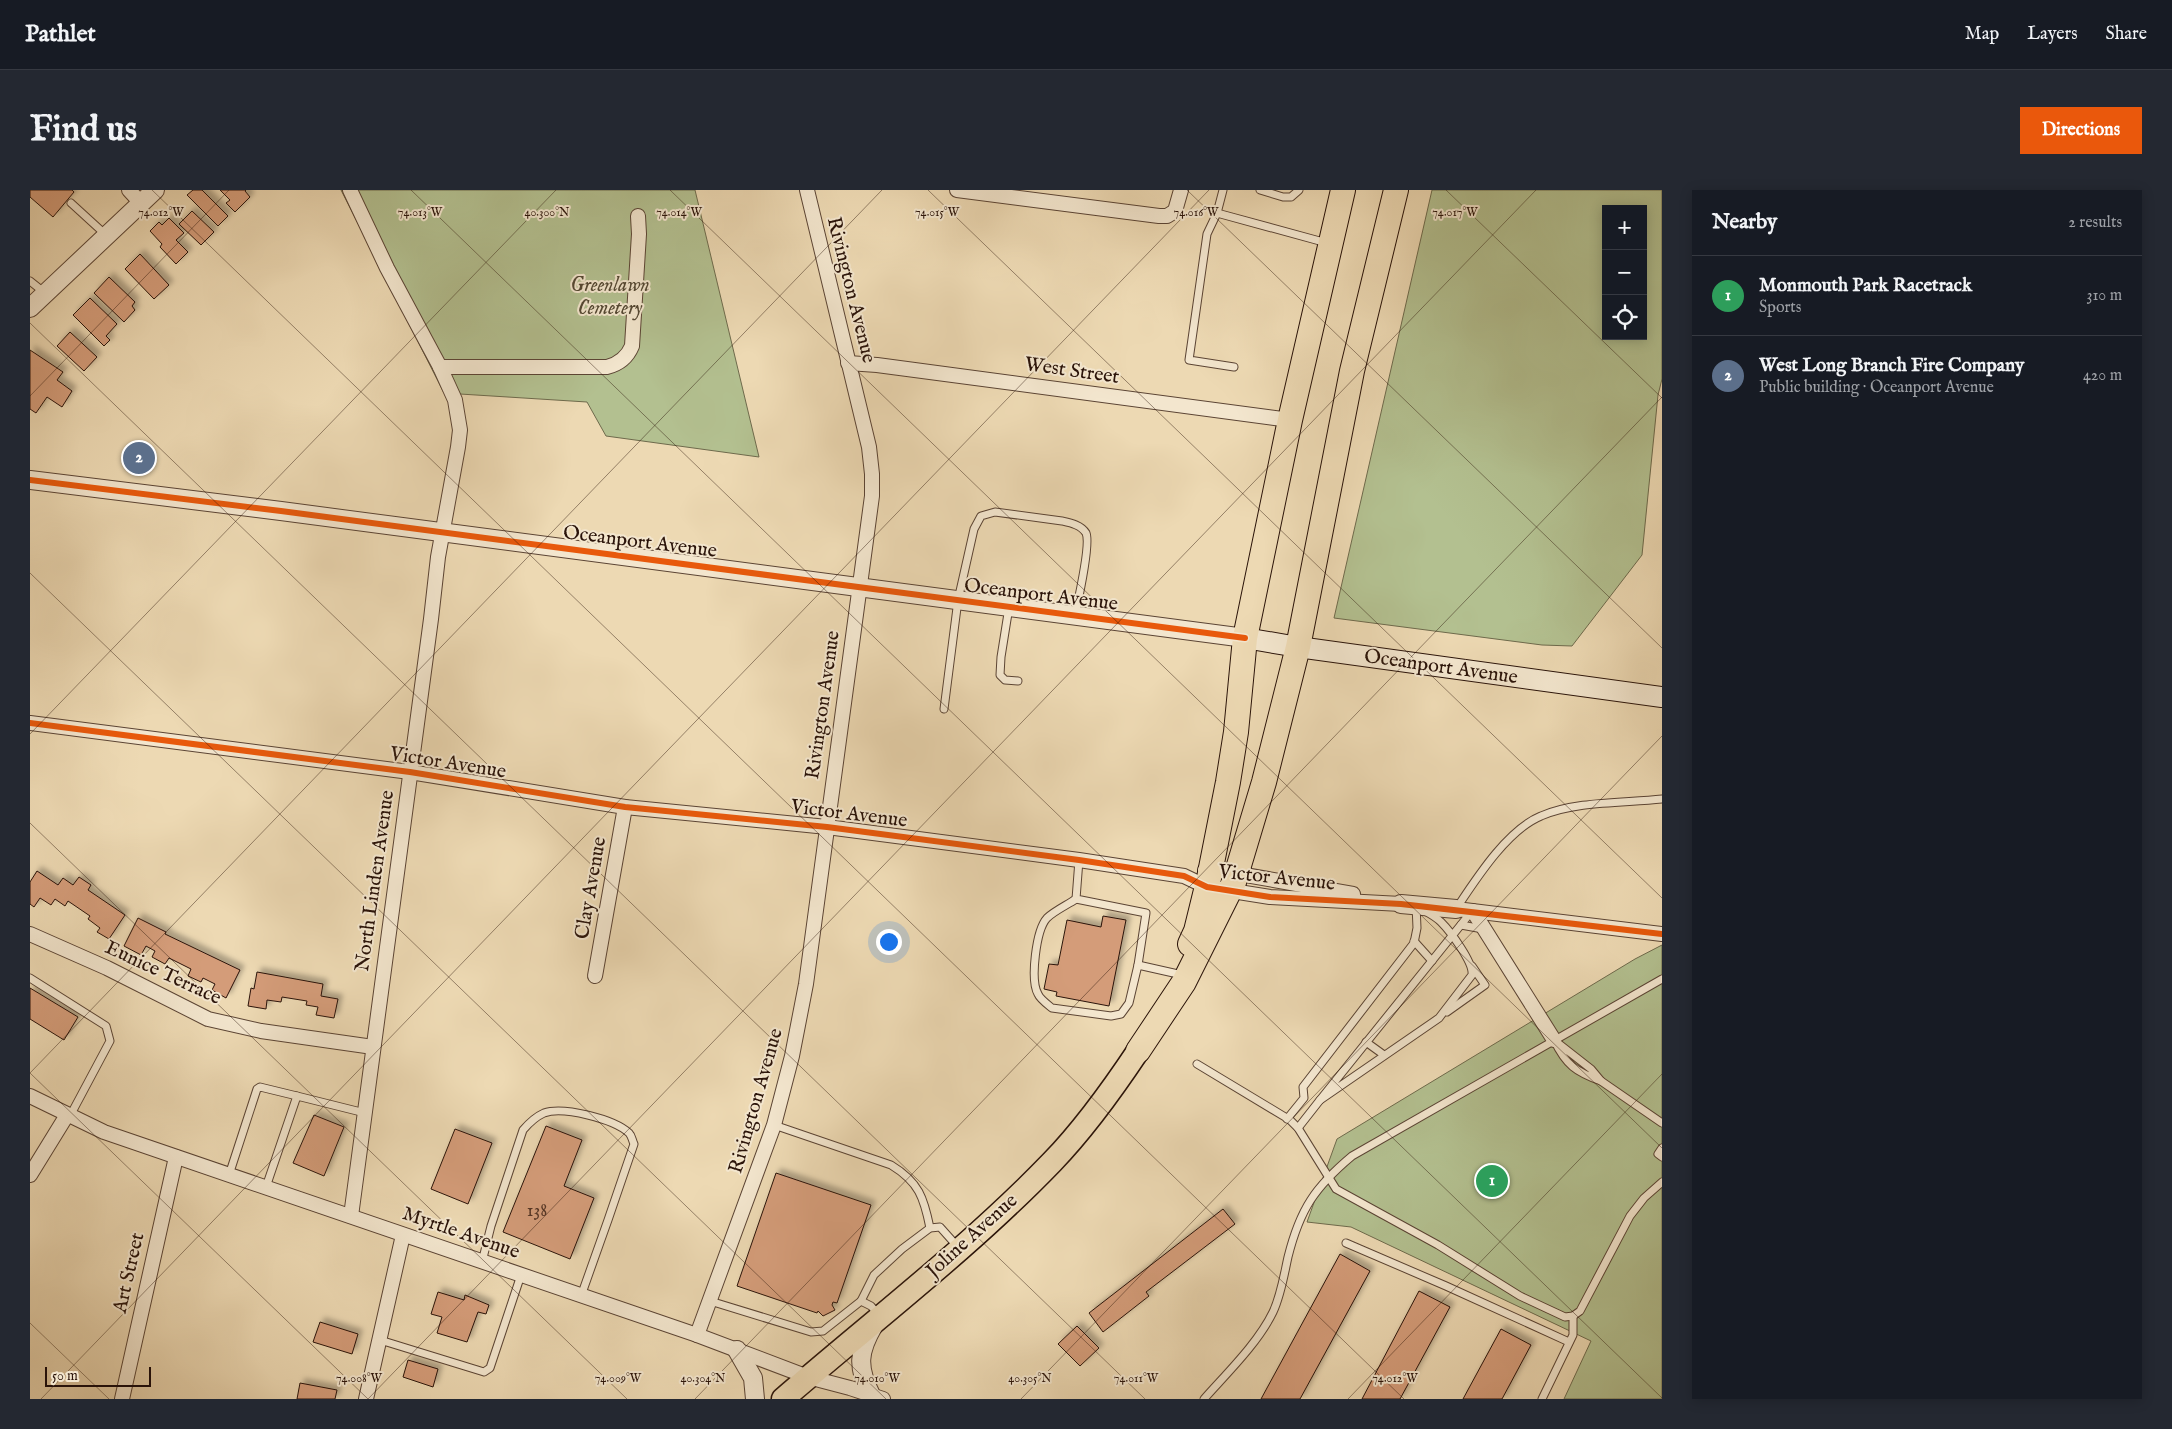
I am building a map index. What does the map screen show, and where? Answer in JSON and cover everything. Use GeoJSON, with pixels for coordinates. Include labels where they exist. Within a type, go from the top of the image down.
{"type":"FeatureCollection","features":[{"type":"Feature","properties":{"kind":"highway"},"geometry":{"type":"LineString","coordinates":[[1138,1051],[1184,982],[1221,880],[1245,638],[1290,420],[1343,190]]}},
{"type":"Feature","properties":{"kind":"highway"},"geometry":{"type":"LineString","coordinates":[[1138,1051],[1178,974],[1196,930],[1221,880],[1264,782],[1298,647],[1352,371],[1396,190]]}},
{"type":"Feature","properties":{"kind":"main road","name":"Oceanport Avenue"},"geometry":{"type":"LineString","coordinates":[[1245,638],[1662,697]]}},
{"type":"Feature","properties":{"kind":"main road","name":"Joline Avenue"},"geometry":{"type":"LineString","coordinates":[[782,1399],[959,1249],[1053,1161],[1090,1119],[1138,1051]]}},
{"type":"Feature","properties":{"kind":"street"},"geometry":{"type":"LineString","coordinates":[[30,308],[106,235],[135,196],[155,190]]}},
{"type":"Feature","properties":{"kind":"street","name":"North Linden Avenue"},"geometry":{"type":"LineString","coordinates":[[350,190],[387,268],[440,367],[455,400],[460,430],[438,557],[351,1216]]}},
{"type":"Feature","properties":{"kind":"street","name":"Rivington Avenue"},"geometry":{"type":"LineString","coordinates":[[697,1335],[774,1125],[787,1080],[804,992],[872,496],[869,447],[807,190]]}},
{"type":"Feature","properties":{"kind":"street"},"geometry":{"type":"LineString","coordinates":[[957,190],[1159,216],[1171,214],[1175,211],[1181,190]]}},
{"type":"Feature","properties":{"kind":"street"},"geometry":{"type":"LineString","coordinates":[[440,367],[607,367],[624,359],[632,346],[639,234],[638,216]]}},
{"type":"Feature","properties":{"kind":"street","name":"West Street"},"geometry":{"type":"LineString","coordinates":[[848,364],[877,365],[1290,420]]}},
{"type":"Feature","properties":{"kind":"street","name":"Oceanport Avenue"},"geometry":{"type":"LineString","coordinates":[[30,480],[1245,638]]}},
{"type":"Feature","properties":{"kind":"street","name":"Victor Avenue"},"geometry":{"type":"LineString","coordinates":[[30,723],[410,772],[625,807],[827,827],[1079,860],[1184,876],[1408,904],[1463,915],[1662,934]]}},
{"type":"Feature","properties":{"kind":"street","name":"Clay Avenue"},"geometry":{"type":"LineString","coordinates":[[595,976],[625,807]]}},
{"type":"Feature","properties":{"kind":"street","name":"Victor Avenue"},"geometry":{"type":"LineString","coordinates":[[1221,880],[1270,898],[1408,904]]}},
{"type":"Feature","properties":{"kind":"street"},"geometry":{"type":"LineString","coordinates":[[1463,915],[1484,929],[1554,1040]]}},
{"type":"Feature","properties":{"kind":"street","name":"Eunice Terrace"},"geometry":{"type":"LineString","coordinates":[[30,934],[107,968],[208,1019],[279,1034],[373,1047]]}},
{"type":"Feature","properties":{"kind":"street","name":"Myrtle Avenue"},"geometry":{"type":"LineString","coordinates":[[30,1096],[104,1132],[697,1335],[808,1377],[877,1397]]}},
{"type":"Feature","properties":{"kind":"street"},"geometry":{"type":"LineString","coordinates":[[30,1175],[69,1116]]}},
{"type":"Feature","properties":{"kind":"street","name":"Art Street"},"geometry":{"type":"LineString","coordinates":[[122,1399],[176,1156]]}},
{"type":"Feature","properties":{"kind":"street"},"geometry":{"type":"LineString","coordinates":[[366,1399],[403,1235]]}},
{"type":"Feature","properties":{"kind":"street"},"geometry":{"type":"LineString","coordinates":[[877,1397],[863,1379],[861,1361],[862,1350],[878,1319]]}},
{"type":"Feature","properties":{"kind":"street"},"geometry":{"type":"LineString","coordinates":[[737,1350],[753,1378],[755,1399]]}},
{"type":"Feature","properties":{"kind":"lane"},"geometry":{"type":"LineString","coordinates":[[1223,190],[1217,213],[1207,234],[1189,360],[1234,367]]}},
{"type":"Feature","properties":{"kind":"lane"},"geometry":{"type":"LineString","coordinates":[[1260,190],[1283,197],[1291,197],[1299,190]]}},
{"type":"Feature","properties":{"kind":"lane"},"geometry":{"type":"LineString","coordinates":[[71,203],[106,235]]}},
{"type":"Feature","properties":{"kind":"lane"},"geometry":{"type":"LineString","coordinates":[[1217,213],[1330,244]]}},
{"type":"Feature","properties":{"kind":"lane"},"geometry":{"type":"LineString","coordinates":[[30,281],[46,293]]}},
{"type":"Feature","properties":{"kind":"lane"},"geometry":{"type":"LineString","coordinates":[[944,709],[958,600],[976,522],[981,516],[989,512],[1021,515],[1072,523],[1080,527],[1086,534],[1087,549],[1075,615]]}},
{"type":"Feature","properties":{"kind":"lane"},"geometry":{"type":"LineString","coordinates":[[1010,607],[1001,657],[1000,675],[1005,680],[1018,681]]}},
{"type":"Feature","properties":{"kind":"lane"},"geometry":{"type":"LineString","coordinates":[[1298,1128],[1452,936],[1463,915],[1476,879],[1518,830],[1539,816],[1562,809],[1662,799]]}},
{"type":"Feature","properties":{"kind":"lane"},"geometry":{"type":"LineString","coordinates":[[1076,899],[1079,860]]}},
{"type":"Feature","properties":{"kind":"lane"},"geometry":{"type":"LineString","coordinates":[[1076,899],[1146,912],[1138,965],[1129,1004],[1121,1014],[1111,1016],[1052,1008],[1038,995],[1033,978],[1038,938],[1046,919],[1076,899]]}},
{"type":"Feature","properties":{"kind":"lane"},"geometry":{"type":"LineString","coordinates":[[1320,1100],[1485,985],[1441,922],[1408,904]]}},
{"type":"Feature","properties":{"kind":"lane"},"geometry":{"type":"LineString","coordinates":[[1314,1107],[1304,1098],[1303,1088],[1414,941],[1417,928],[1408,904]]}},
{"type":"Feature","properties":{"kind":"lane"},"geometry":{"type":"LineString","coordinates":[[1414,941],[1432,961]]}},
{"type":"Feature","properties":{"kind":"lane"},"geometry":{"type":"LineString","coordinates":[[1138,965],[1178,974]]}},
{"type":"Feature","properties":{"kind":"lane"},"geometry":{"type":"LineString","coordinates":[[1439,1018],[1470,979],[1473,970],[1472,966]]}},
{"type":"Feature","properties":{"kind":"lane"},"geometry":{"type":"LineString","coordinates":[[30,978],[106,1026],[110,1041],[69,1116]]}},
{"type":"Feature","properties":{"kind":"lane"},"geometry":{"type":"LineString","coordinates":[[1204,1399],[1266,1324],[1278,1299],[1299,1222],[1306,1206],[1327,1177],[1352,1156],[1662,979]]}},
{"type":"Feature","properties":{"kind":"lane"},"geometry":{"type":"LineString","coordinates":[[1554,1040],[1565,1060],[1585,1075],[1594,1076],[1662,1123]]}},
{"type":"Feature","properties":{"kind":"lane"},"geometry":{"type":"LineString","coordinates":[[1366,1042],[1384,1056]]}},
{"type":"Feature","properties":{"kind":"lane"},"geometry":{"type":"LineString","coordinates":[[1197,1064],[1287,1119],[1298,1128],[1336,1189],[1438,1245],[1520,1296],[1566,1316],[1573,1316]]}},
{"type":"Feature","properties":{"kind":"lane"},"geometry":{"type":"LineString","coordinates":[[229,1175],[257,1089],[260,1087],[365,1113]]}},
{"type":"Feature","properties":{"kind":"lane"},"geometry":{"type":"LineString","coordinates":[[266,1187],[297,1096]]}},
{"type":"Feature","properties":{"kind":"lane"},"geometry":{"type":"LineString","coordinates":[[1287,1119],[1304,1098]]}},
{"type":"Feature","properties":{"kind":"lane"},"geometry":{"type":"LineString","coordinates":[[482,1262],[495,1211],[523,1130],[531,1120],[546,1112],[568,1112],[602,1119],[628,1132],[634,1144],[581,1296]]}},
{"type":"Feature","properties":{"kind":"lane"},"geometry":{"type":"LineString","coordinates":[[774,1125],[891,1165],[905,1173],[925,1202],[930,1228]]}},
{"type":"Feature","properties":{"kind":"lane"},"geometry":{"type":"LineString","coordinates":[[1662,1148],[1658,1154],[1662,1157]]}},
{"type":"Feature","properties":{"kind":"lane"},"geometry":{"type":"LineString","coordinates":[[1542,1399],[1572,1335],[1573,1316],[1583,1306],[1630,1216],[1644,1198],[1662,1182]]}},
{"type":"Feature","properties":{"kind":"lane"},"geometry":{"type":"LineString","coordinates":[[710,1301],[811,1332],[823,1331],[860,1301],[874,1275],[902,1249],[930,1228],[940,1228],[959,1249]]}},
{"type":"Feature","properties":{"kind":"lane"},"geometry":{"type":"LineString","coordinates":[[1346,1243],[1569,1342]]}},
{"type":"Feature","properties":{"kind":"lane"},"geometry":{"type":"LineString","coordinates":[[380,1340],[484,1372],[490,1368],[521,1275]]}},
{"type":"Feature","properties":{"kind":"lane"},"geometry":{"type":"LineString","coordinates":[[860,1301],[872,1306],[878,1319]]}},
{"type":"Feature","properties":{"kind":"green space","name":"Greenlawn Cemetery"},"geometry":{"type":"Polygon","coordinates":[[[341,190],[695,190],[759,457],[606,436],[587,402],[444,393],[341,190]]]}},
{"type":"Feature","properties":{"kind":"green space"},"geometry":{"type":"Polygon","coordinates":[[[1432,190],[1662,190],[1662,379],[1658,395],[1642,555],[1572,646],[1542,645],[1334,618],[1432,190]]]}},
{"type":"Feature","properties":{"kind":"green space"},"geometry":{"type":"Polygon","coordinates":[[[1662,945],[1662,1399],[1564,1399],[1591,1341],[1351,1227],[1307,1222],[1337,1139],[1635,959],[1662,945]]]}},
{"type":"Feature","properties":{"kind":"building"},"geometry":{"type":"Polygon","coordinates":[[[30,190],[72,190],[74,192],[53,217],[30,197],[30,190]]]}},
{"type":"Feature","properties":{"kind":"building"},"geometry":{"type":"Polygon","coordinates":[[[193,190],[202,190],[228,216],[218,226],[187,195],[193,190]]]}},
{"type":"Feature","properties":{"kind":"building"},"geometry":{"type":"Polygon","coordinates":[[[220,190],[246,190],[250,197],[235,212],[226,203],[230,200],[220,190]]]}},
{"type":"Feature","properties":{"kind":"building"},"geometry":{"type":"Polygon","coordinates":[[[192,211],[214,232],[201,245],[179,224],[192,211]]]}},
{"type":"Feature","properties":{"kind":"building"},"geometry":{"type":"Polygon","coordinates":[[[169,218],[184,233],[176,240],[188,252],[176,264],[160,247],[162,244],[150,231],[159,222],[162,225],[169,218]]]}},
{"type":"Feature","properties":{"kind":"building"},"geometry":{"type":"Polygon","coordinates":[[[140,254],[169,285],[154,299],[125,269],[140,254]]]}},
{"type":"Feature","properties":{"kind":"building"},"geometry":{"type":"Polygon","coordinates":[[[109,277],[135,302],[132,306],[135,310],[124,322],[94,293],[109,277]]]}},
{"type":"Feature","properties":{"kind":"building"},"geometry":{"type":"Polygon","coordinates":[[[90,298],[117,324],[106,336],[110,340],[104,346],[73,315],[90,298]]]}},
{"type":"Feature","properties":{"kind":"building"},"geometry":{"type":"Polygon","coordinates":[[[70,332],[97,357],[84,371],[57,346],[70,332]]]}},
{"type":"Feature","properties":{"kind":"building"},"geometry":{"type":"Polygon","coordinates":[[[30,350],[63,372],[57,380],[72,391],[62,407],[47,397],[36,413],[30,409],[30,350]]]}},
{"type":"Feature","properties":{"kind":"building"},"geometry":{"type":"Polygon","coordinates":[[[37,871],[58,885],[63,878],[73,885],[79,877],[91,885],[88,890],[125,915],[109,939],[97,932],[100,928],[88,919],[90,916],[68,901],[65,906],[55,899],[51,905],[40,898],[34,907],[30,904],[30,882],[37,871]]]}},
{"type":"Feature","properties":{"kind":"building"},"geometry":{"type":"Polygon","coordinates":[[[1103,916],[1126,920],[1109,1006],[1056,996],[1057,992],[1044,989],[1049,964],[1058,965],[1067,920],[1101,927],[1103,916]]]}},
{"type":"Feature","properties":{"kind":"building"},"geometry":{"type":"Polygon","coordinates":[[[138,918],[166,932],[165,934],[240,970],[226,998],[212,990],[215,984],[203,978],[201,982],[188,976],[191,969],[169,958],[165,964],[152,957],[155,951],[146,946],[141,955],[124,946],[138,918]]]}},
{"type":"Feature","properties":{"kind":"building"},"geometry":{"type":"Polygon","coordinates":[[[257,972],[323,984],[321,996],[338,999],[334,1018],[316,1015],[318,1007],[306,1005],[307,1001],[282,997],[281,1002],[267,1000],[266,1009],[248,1006],[251,988],[254,989],[257,972]]]}},
{"type":"Feature","properties":{"kind":"building"},"geometry":{"type":"Polygon","coordinates":[[[30,988],[78,1017],[64,1040],[30,1019],[30,988]]]}},
{"type":"Feature","properties":{"kind":"building"},"geometry":{"type":"Polygon","coordinates":[[[314,1115],[344,1127],[324,1176],[293,1163],[314,1115]]]}},
{"type":"Feature","properties":{"kind":"building"},"geometry":{"type":"Polygon","coordinates":[[[546,1126],[582,1140],[564,1186],[594,1198],[570,1259],[503,1232],[546,1126]]]}},
{"type":"Feature","properties":{"kind":"building"},"geometry":{"type":"Polygon","coordinates":[[[455,1129],[492,1143],[468,1204],[431,1189],[455,1129]]]}},
{"type":"Feature","properties":{"kind":"building"},"geometry":{"type":"Polygon","coordinates":[[[776,1173],[871,1205],[837,1303],[833,1302],[832,1305],[835,1310],[823,1316],[818,1311],[817,1313],[737,1286],[776,1173]]]}},
{"type":"Feature","properties":{"kind":"building"},"geometry":{"type":"Polygon","coordinates":[[[1223,1209],[1235,1224],[1146,1292],[1149,1296],[1103,1332],[1089,1313],[1223,1209]]]}},
{"type":"Feature","properties":{"kind":"building"},"geometry":{"type":"Polygon","coordinates":[[[1340,1254],[1370,1271],[1300,1399],[1261,1399],[1340,1254]]]}},
{"type":"Feature","properties":{"kind":"building"},"geometry":{"type":"Polygon","coordinates":[[[1419,1291],[1450,1307],[1400,1399],[1362,1399],[1419,1291]]]}},
{"type":"Feature","properties":{"kind":"building"},"geometry":{"type":"Polygon","coordinates":[[[438,1292],[464,1300],[465,1295],[489,1305],[486,1314],[478,1312],[467,1342],[437,1333],[442,1317],[431,1314],[438,1292]]]}},
{"type":"Feature","properties":{"kind":"building"},"geometry":{"type":"Polygon","coordinates":[[[320,1322],[358,1334],[352,1354],[313,1342],[320,1322]]]}},
{"type":"Feature","properties":{"kind":"building"},"geometry":{"type":"Polygon","coordinates":[[[1077,1326],[1099,1348],[1080,1366],[1058,1344],[1077,1326]]]}},
{"type":"Feature","properties":{"kind":"building"},"geometry":{"type":"Polygon","coordinates":[[[1501,1329],[1531,1345],[1502,1399],[1463,1399],[1501,1329]]]}},
{"type":"Feature","properties":{"kind":"building"},"geometry":{"type":"Polygon","coordinates":[[[408,1360],[438,1369],[433,1387],[403,1377],[408,1360]]]}},
{"type":"Feature","properties":{"kind":"building"},"geometry":{"type":"Polygon","coordinates":[[[300,1383],[337,1390],[335,1399],[297,1399],[300,1383]]]}},
{"type":"Feature","properties":{"kind":"cycle path"},"geometry":{"type":"LineString","coordinates":[[30,480],[281,511],[1245,638]]}},
{"type":"Feature","properties":{"kind":"cycle path"},"geometry":{"type":"LineString","coordinates":[[30,723],[410,772],[625,807],[827,827],[1079,860],[1184,876],[1207,887],[1270,897],[1401,904],[1662,934]]}},
{"type":"Feature","properties":{"kind":"place","name":"West Long Branch Fire Company"},"geometry":{"type":"Point","coordinates":[139,458]}},
{"type":"Feature","properties":{"kind":"place","name":"Monmouth Park Racetrack"},"geometry":{"type":"Point","coordinates":[1492,1181]}}]}
